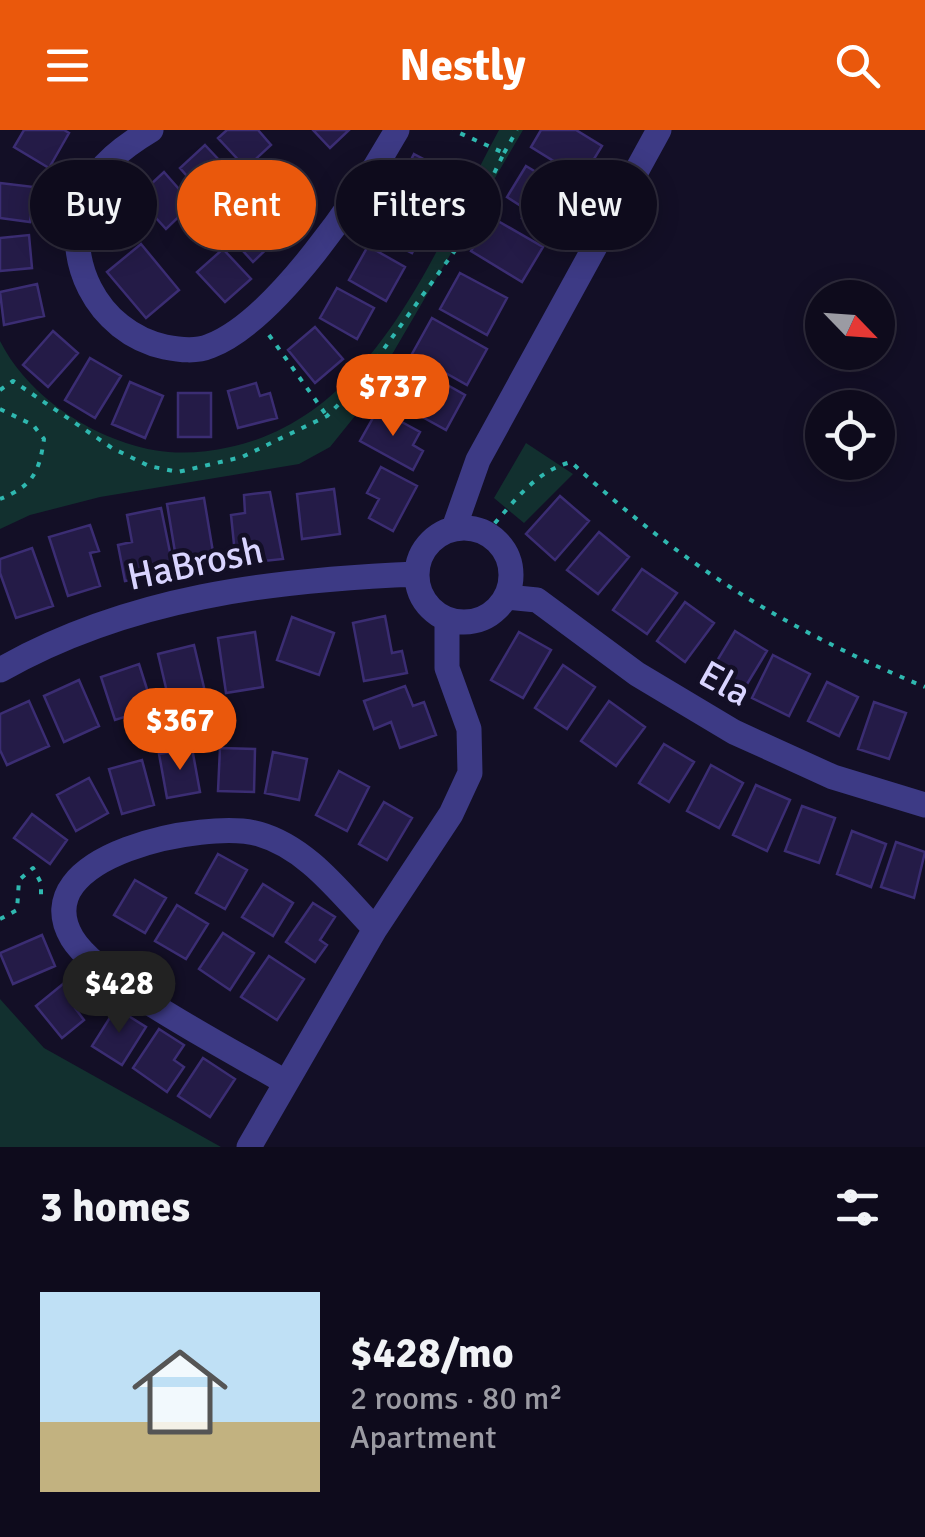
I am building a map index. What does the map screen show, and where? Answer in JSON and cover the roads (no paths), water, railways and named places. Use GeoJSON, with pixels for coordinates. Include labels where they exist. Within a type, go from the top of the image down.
{"type":"FeatureCollection","features":[{"type":"Feature","properties":{"kind":"street"},"geometry":{"type":"LineString","coordinates":[[151,130],[106,163],[88,189],[78,215],[76,244],[96,302],[123,330],[181,350],[207,348],[256,318],[302,268],[397,130]]}},
{"type":"Feature","properties":{"kind":"street"},"geometry":{"type":"LineString","coordinates":[[454,528],[486,533],[508,557],[512,581],[507,596],[483,619],[467,623],[447,620],[422,598],[417,574],[428,544],[454,528],[478,460],[659,130]]}},
{"type":"Feature","properties":{"kind":"street","name":"HaBrosh"},"geometry":{"type":"LineString","coordinates":[[0,670],[96,624],[157,605],[302,579],[417,574]]}},
{"type":"Feature","properties":{"kind":"street","name":"Ela"},"geometry":{"type":"LineString","coordinates":[[507,596],[537,600],[637,674],[734,732],[834,777],[925,805]]}},
{"type":"Feature","properties":{"kind":"street"},"geometry":{"type":"LineString","coordinates":[[249,1147],[374,930],[450,814],[470,772],[469,729],[447,668],[447,620]]}},
{"type":"Feature","properties":{"kind":"street"},"geometry":{"type":"LineString","coordinates":[[285,1082],[90,961],[65,920],[64,898],[72,882],[91,867],[148,843],[211,828],[260,834],[312,862],[374,930]]}}]}
